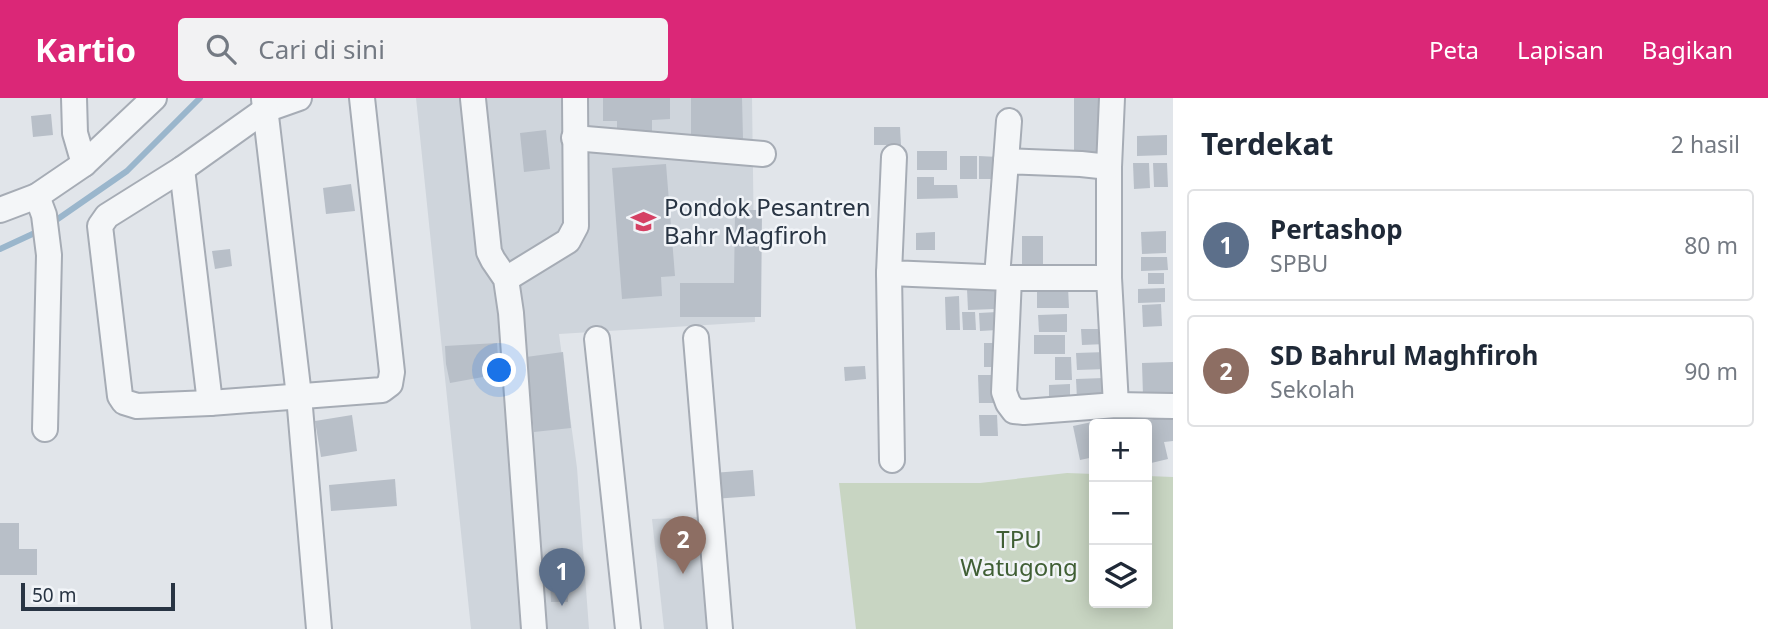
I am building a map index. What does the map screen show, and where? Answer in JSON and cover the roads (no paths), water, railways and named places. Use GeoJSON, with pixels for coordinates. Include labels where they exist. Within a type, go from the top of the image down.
{"type":"FeatureCollection","features":[{"type":"Feature","properties":{"kind":"street"},"geometry":{"type":"LineString","coordinates":[[74,98],[75,134],[84,164]]}},
{"type":"Feature","properties":{"kind":"street"},"geometry":{"type":"LineString","coordinates":[[0,210],[41,205],[154,98]]}},
{"type":"Feature","properties":{"kind":"street"},"geometry":{"type":"LineString","coordinates":[[299,98],[265,104],[182,169],[107,215],[100,226],[120,396],[124,402],[137,406],[210,403],[382,390],[390,384],[391,359],[362,98]]}},
{"type":"Feature","properties":{"kind":"street"},"geometry":{"type":"LineString","coordinates":[[506,279],[568,241],[576,226],[575,98]]}},
{"type":"Feature","properties":{"kind":"street"},"geometry":{"type":"LineString","coordinates":[[1112,98],[1109,278],[1116,405]]}},
{"type":"Feature","properties":{"kind":"street"},"geometry":{"type":"LineString","coordinates":[[473,99],[489,252],[506,279],[511,313],[534,629]]}},
{"type":"Feature","properties":{"kind":"street"},"geometry":{"type":"LineString","coordinates":[[265,104],[299,396],[319,629]]}},
{"type":"Feature","properties":{"kind":"street"},"geometry":{"type":"LineString","coordinates":[[1009,121],[1003,278],[1004,393],[1007,403],[1014,411],[1024,412],[1116,405],[1173,406]]}},
{"type":"Feature","properties":{"kind":"street"},"geometry":{"type":"LineString","coordinates":[[574,138],[763,154]]}},
{"type":"Feature","properties":{"kind":"street"},"geometry":{"type":"LineString","coordinates":[[892,460],[889,273],[894,157]]}},
{"type":"Feature","properties":{"kind":"street"},"geometry":{"type":"LineString","coordinates":[[1006,161],[1109,167]]}},
{"type":"Feature","properties":{"kind":"street"},"geometry":{"type":"LineString","coordinates":[[182,169],[210,403]]}},
{"type":"Feature","properties":{"kind":"street"},"geometry":{"type":"LineString","coordinates":[[41,205],[49,255],[45,429]]}},
{"type":"Feature","properties":{"kind":"street"},"geometry":{"type":"LineString","coordinates":[[889,273],[1003,278],[1109,278]]}},
{"type":"Feature","properties":{"kind":"street"},"geometry":{"type":"LineString","coordinates":[[696,338],[720,629]]}},
{"type":"Feature","properties":{"kind":"street"},"geometry":{"type":"LineString","coordinates":[[597,339],[628,629]]}},
{"type":"Feature","properties":{"kind":"waterway"},"geometry":{"type":"LineString","coordinates":[[52,223],[127,171],[200,98]]}},
{"type":"Feature","properties":{"kind":"waterway"},"geometry":{"type":"LineString","coordinates":[[0,249],[39,231]]}},
{"type":"Feature","properties":{"kind":"place","name":"Pondok Pesantren Bahr Magfiroh"},"geometry":{"type":"Point","coordinates":[644,222]}},
{"type":"Feature","properties":{"kind":"place","name":"SD Bahrul Maghfiroh"},"geometry":{"type":"Point","coordinates":[683,574]}},
{"type":"Feature","properties":{"kind":"place","name":"Pertashop"},"geometry":{"type":"Point","coordinates":[562,606]}},
{"type":"Feature","properties":{"kind":"park label","name":"TPU Watugong"},"geometry":{"type":"Point","coordinates":[1019,554]}}]}
